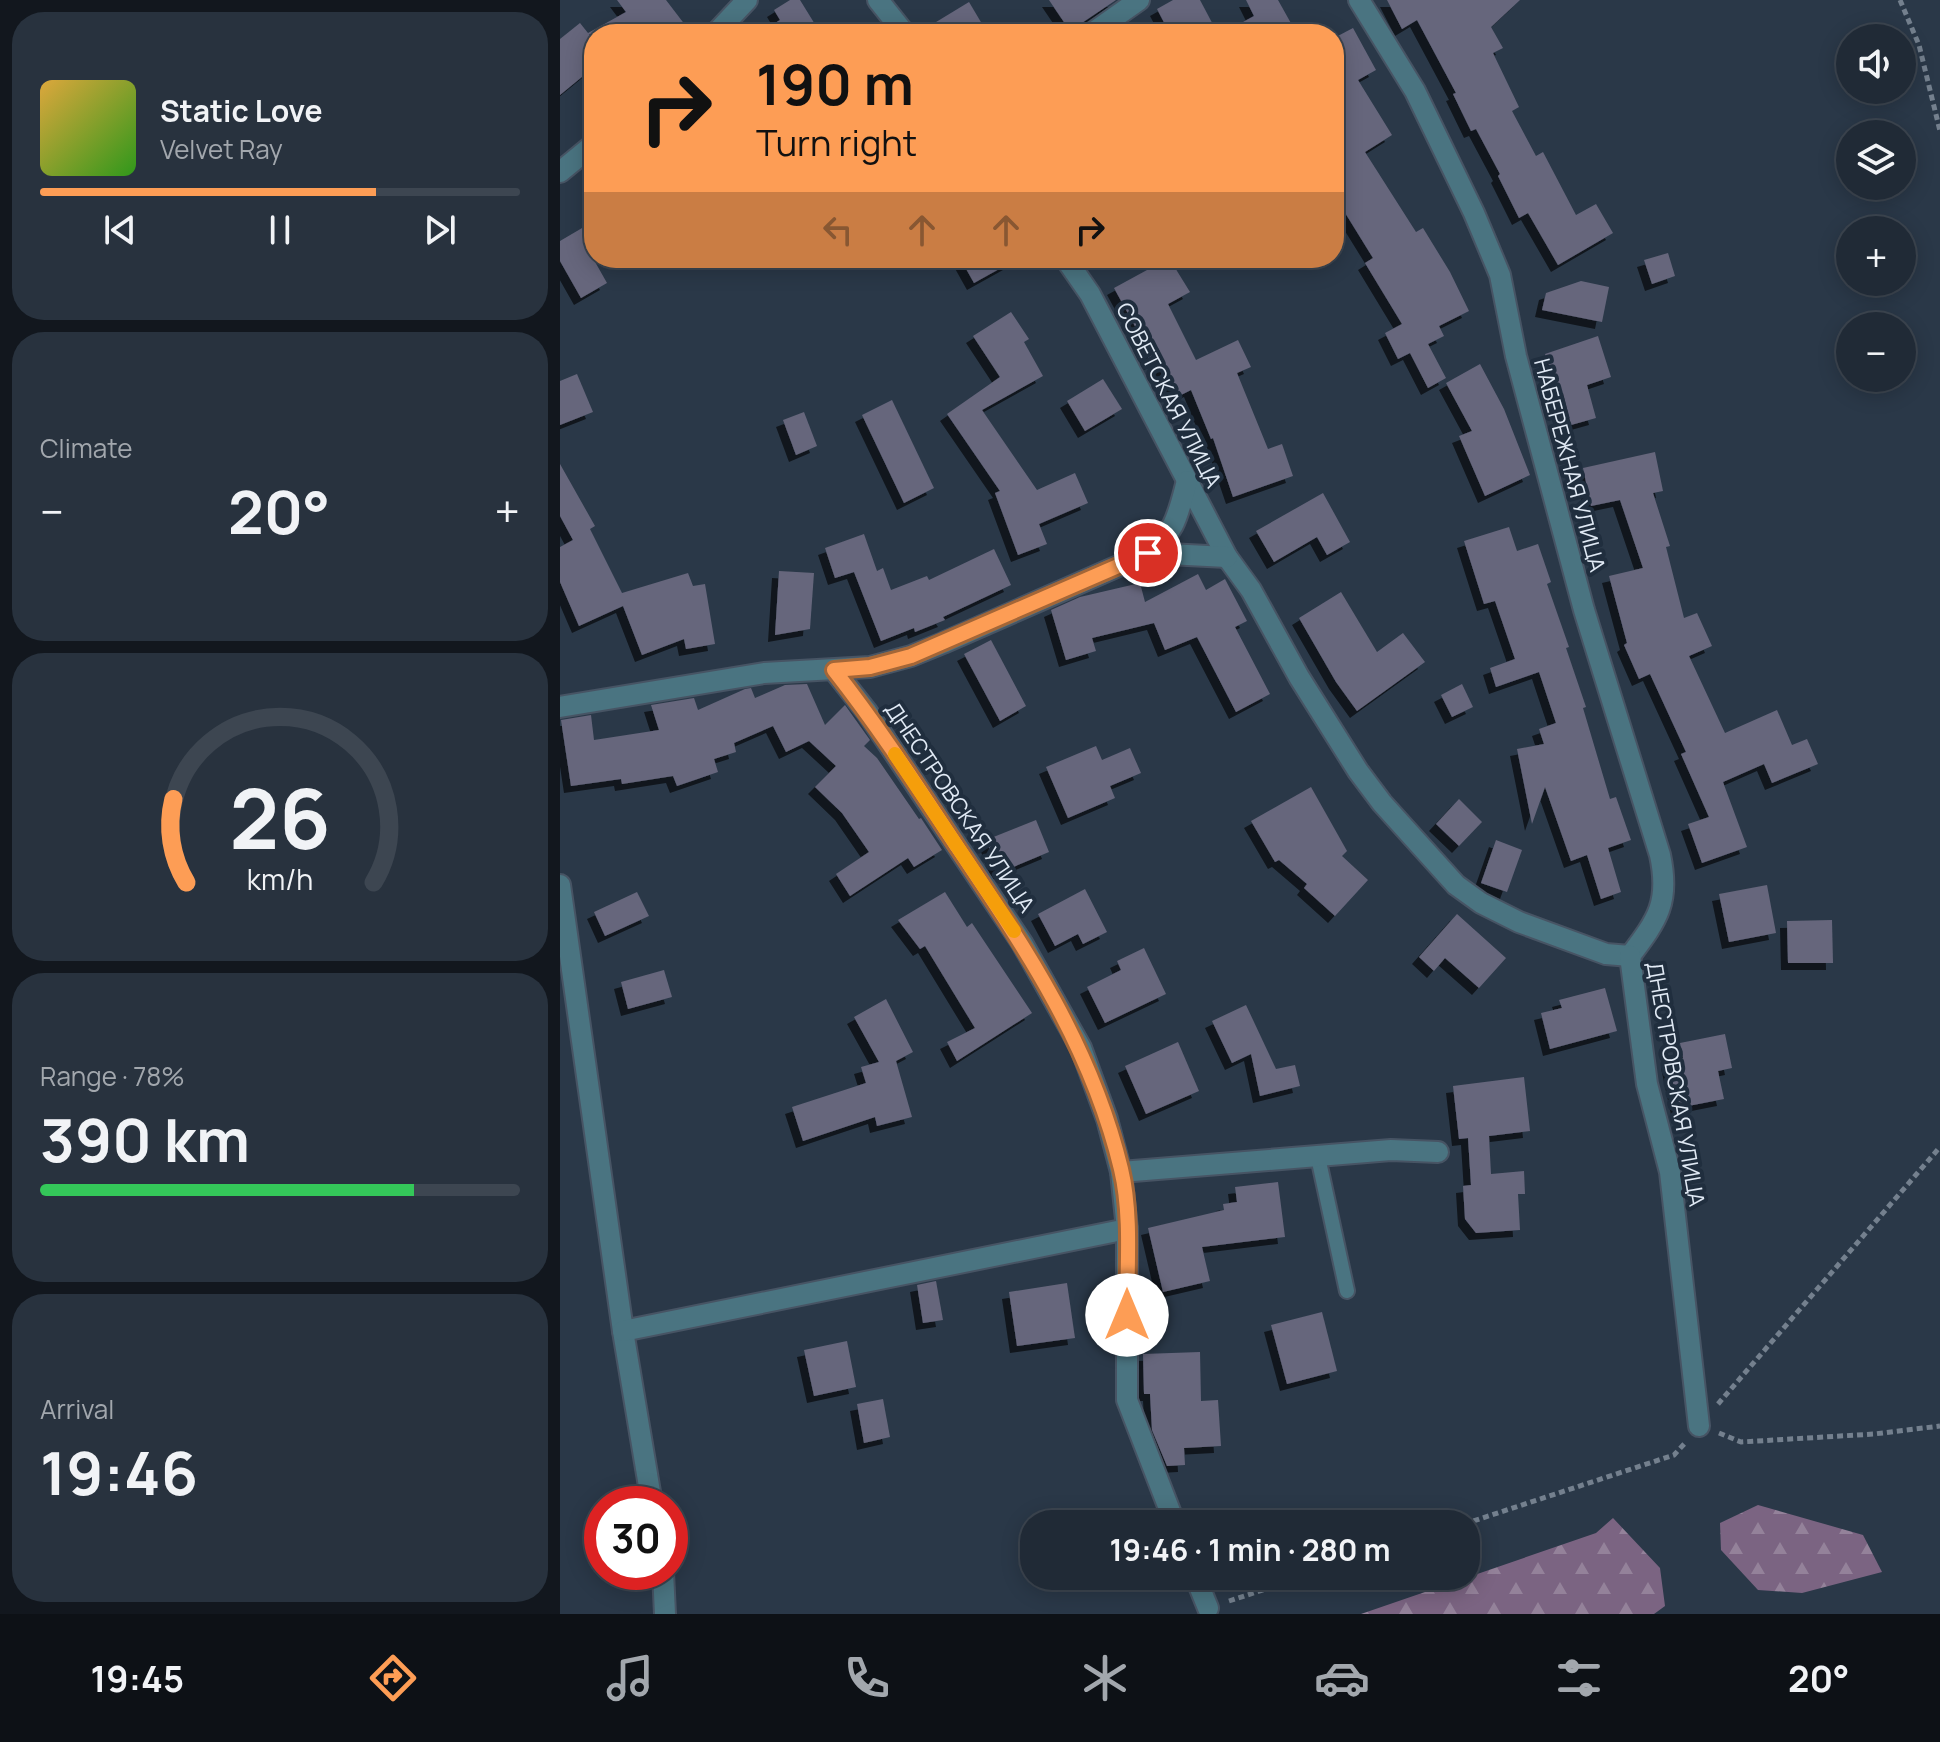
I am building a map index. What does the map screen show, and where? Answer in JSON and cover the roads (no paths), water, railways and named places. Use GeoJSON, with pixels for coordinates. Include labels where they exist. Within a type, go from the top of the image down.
{"type":"FeatureCollection","features":[{"type":"Feature","properties":{"kind":"street"},"geometry":{"type":"LineString","coordinates":[[724,24],[747,0]]}},
{"type":"Feature","properties":{"kind":"street"},"geometry":{"type":"LineString","coordinates":[[878,0],[897,24]]}},
{"type":"Feature","properties":{"kind":"street"},"geometry":{"type":"LineString","coordinates":[[1105,24],[1139,0]]}},
{"type":"Feature","properties":{"kind":"street","name":"НАБЕРЕЖНАЯ УЛИЦА"},"geometry":{"type":"LineString","coordinates":[[1359,0],[1415,91],[1500,275],[1516,356],[1584,610],[1665,880],[1653,926],[1630,956]]}},
{"type":"Feature","properties":{"kind":"street"},"geometry":{"type":"LineString","coordinates":[[560,172],[584,152]]}},
{"type":"Feature","properties":{"kind":"street","name":"СОВЕТСКАЯ УЛИЦА"},"geometry":{"type":"LineString","coordinates":[[1072,268],[1090,294],[1227,557]]}},
{"type":"Feature","properties":{"kind":"street"},"geometry":{"type":"LineString","coordinates":[[563,699],[764,673],[870,667],[911,656],[1148,553],[1167,538],[1187,481]]}},
{"type":"Feature","properties":{"kind":"street"},"geometry":{"type":"LineString","coordinates":[[1148,553],[1227,557]]}},
{"type":"Feature","properties":{"kind":"street","name":"ДНЕСТРОВСКАЯ УЛИЦА"},"geometry":{"type":"LineString","coordinates":[[1227,557],[1251,590],[1299,677],[1358,771],[1382,803],[1456,885],[1481,903],[1519,922],[1606,954],[1630,956],[1647,1084],[1670,1172],[1699,1426]]}},
{"type":"Feature","properties":{"kind":"street","name":"ДНЕСТРОВСКАЯ УЛИЦА"},"geometry":{"type":"LineString","coordinates":[[834,670],[867,712],[1022,943],[1081,1048],[1107,1119],[1121,1172],[1127,1229],[1127,1400],[1170,1510]]}},
{"type":"Feature","properties":{"kind":"street"},"geometry":{"type":"LineString","coordinates":[[560,885],[623,1331],[649,1486]]}},
{"type":"Feature","properties":{"kind":"street"},"geometry":{"type":"LineString","coordinates":[[1121,1172],[1391,1150],[1438,1152]]}},
{"type":"Feature","properties":{"kind":"street"},"geometry":{"type":"LineString","coordinates":[[623,1331],[1127,1229]]}},
{"type":"Feature","properties":{"kind":"street"},"geometry":{"type":"LineString","coordinates":[[664,1590],[665,1614]]}},
{"type":"Feature","properties":{"kind":"street"},"geometry":{"type":"LineString","coordinates":[[1201,1590],[1208,1608]]}},
{"type":"Feature","properties":{"kind":"lane"},"geometry":{"type":"LineString","coordinates":[[1318,1157],[1347,1291]]}}]}
